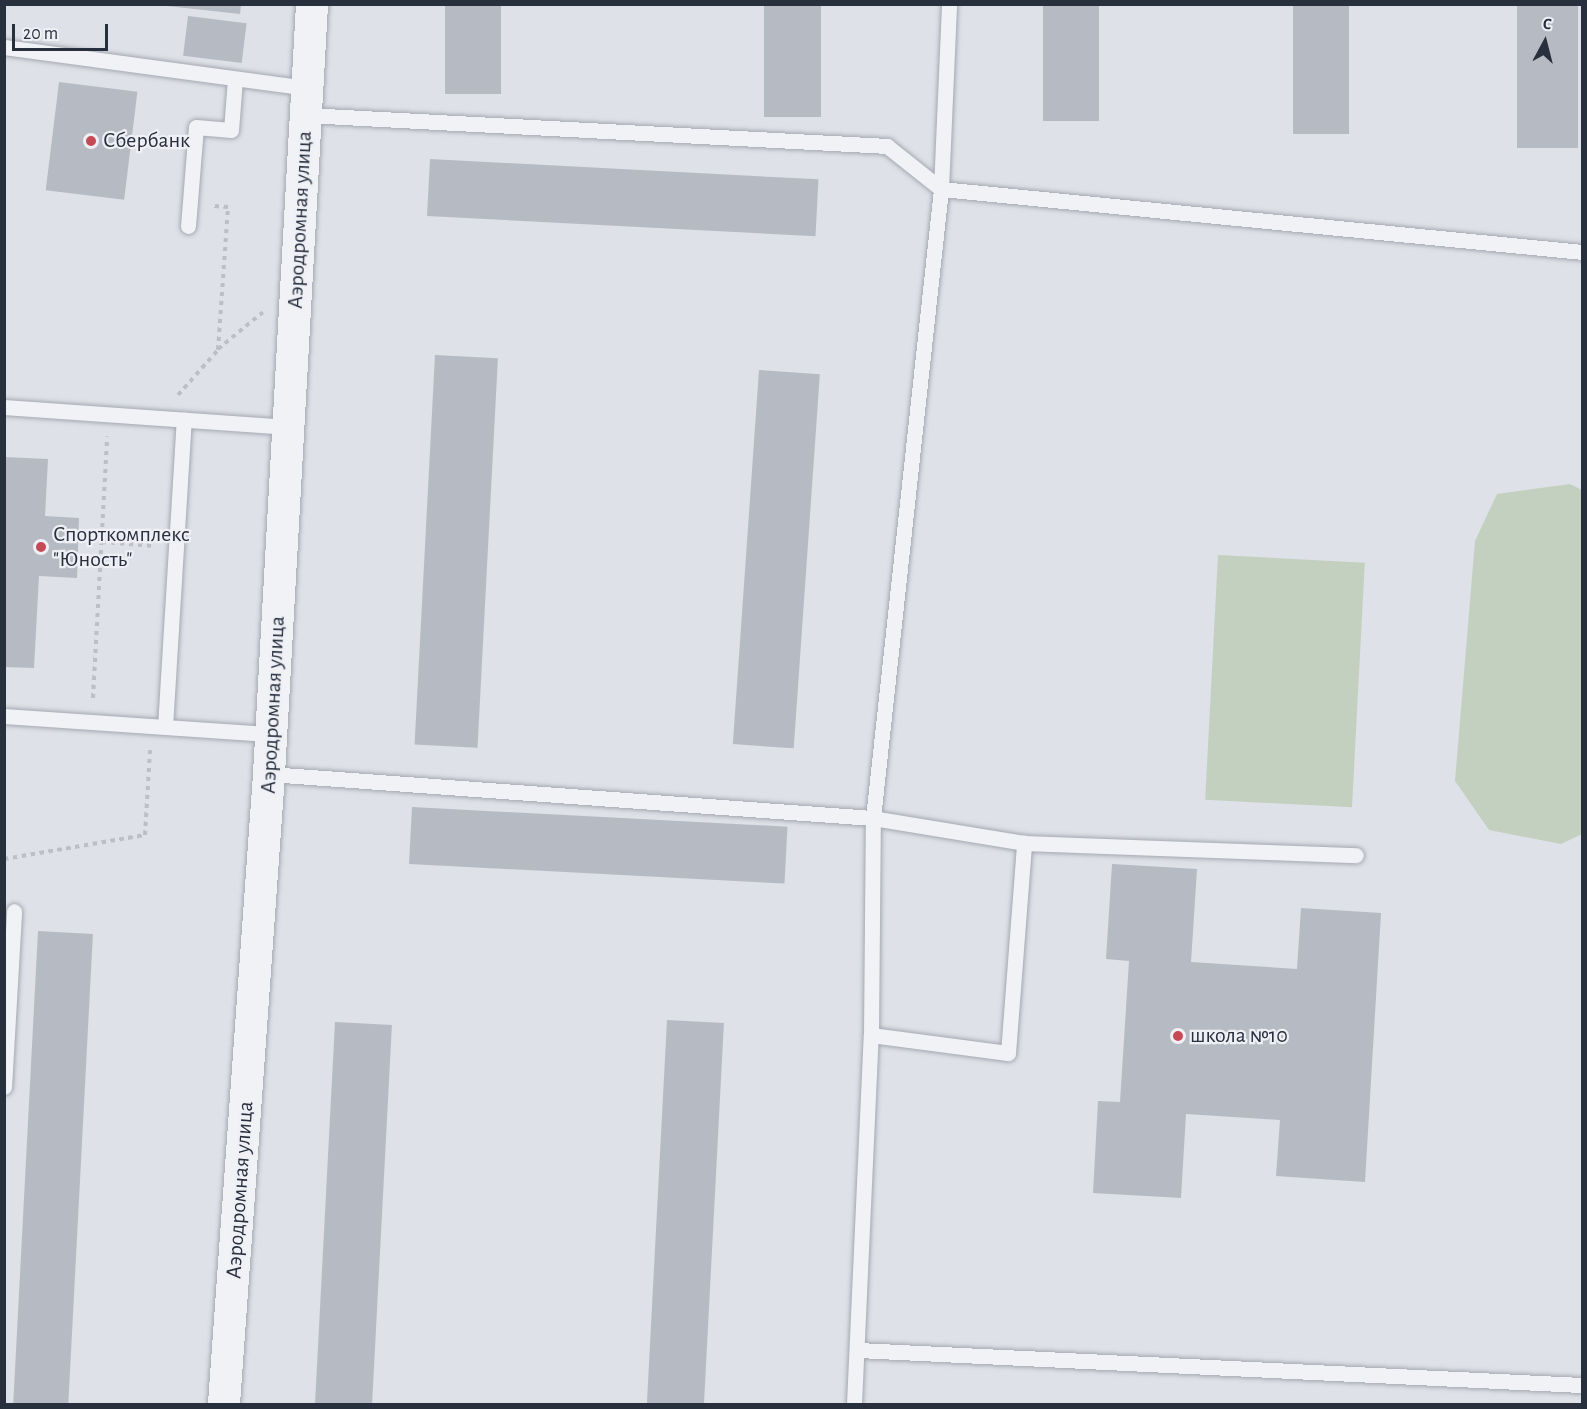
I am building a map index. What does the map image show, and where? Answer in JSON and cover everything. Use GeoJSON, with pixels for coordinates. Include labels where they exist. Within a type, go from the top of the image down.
{"type":"FeatureCollection","features":[{"type":"Feature","properties":{"kind":"street","name":"Аэродромная улица"},"geometry":{"type":"LineString","coordinates":[[224,1404],[269,774],[312,4]]}},
{"type":"Feature","properties":{"kind":"lane"},"geometry":{"type":"LineString","coordinates":[[854,1404],[871,1035],[873,818],[941,189],[949,4]]}},
{"type":"Feature","properties":{"kind":"lane"},"geometry":{"type":"LineString","coordinates":[[4,47],[236,79],[307,101],[887,146],[941,189],[1582,252]]}},
{"type":"Feature","properties":{"kind":"lane"},"geometry":{"type":"LineString","coordinates":[[188,226],[196,127],[231,130],[236,79]]}},
{"type":"Feature","properties":{"kind":"lane"},"geometry":{"type":"LineString","coordinates":[[4,407],[288,428]]}},
{"type":"Feature","properties":{"kind":"lane"},"geometry":{"type":"LineString","coordinates":[[165,727],[184,420]]}},
{"type":"Feature","properties":{"kind":"lane"},"geometry":{"type":"LineString","coordinates":[[4,716],[271,734]]}},
{"type":"Feature","properties":{"kind":"lane"},"geometry":{"type":"LineString","coordinates":[[269,774],[873,818],[1024,843],[1356,855]]}},
{"type":"Feature","properties":{"kind":"lane"},"geometry":{"type":"LineString","coordinates":[[871,1035],[1008,1053],[1024,843]]}},
{"type":"Feature","properties":{"kind":"lane"},"geometry":{"type":"LineString","coordinates":[[4,1087],[14,911]]}},
{"type":"Feature","properties":{"kind":"lane"},"geometry":{"type":"LineString","coordinates":[[858,1350],[1582,1385]]}},
{"type":"Feature","properties":{"kind":"path"},"geometry":{"type":"LineString","coordinates":[[189,204],[228,207],[218,350]]}},
{"type":"Feature","properties":{"kind":"path"},"geometry":{"type":"LineString","coordinates":[[157,418],[218,350],[296,285]]}},
{"type":"Feature","properties":{"kind":"path"},"geometry":{"type":"LineString","coordinates":[[92,721],[109,414]]}},
{"type":"Feature","properties":{"kind":"path"},"geometry":{"type":"LineString","coordinates":[[102,542],[155,546]]}},
{"type":"Feature","properties":{"kind":"path"},"geometry":{"type":"LineString","coordinates":[[4,858],[145,835],[150,748],[144,725]]}},
{"type":"Feature","properties":{"kind":"green space"},"geometry":{"type":"Polygon","coordinates":[[[1570,484],[1582,490],[1582,834],[1561,844],[1489,830],[1455,781],[1475,541],[1497,494],[1570,484]]]}},
{"type":"Feature","properties":{"kind":"green space"},"geometry":{"type":"Polygon","coordinates":[[[1218,555],[1365,563],[1352,807],[1205,800],[1218,555]]]}},
{"type":"Feature","properties":{"kind":"building"},"geometry":{"type":"Polygon","coordinates":[[[445,4],[501,4],[501,94],[445,94],[445,4]]]}},
{"type":"Feature","properties":{"kind":"building"},"geometry":{"type":"Polygon","coordinates":[[[764,4],[821,4],[821,117],[764,117],[764,4]]]}},
{"type":"Feature","properties":{"kind":"building"},"geometry":{"type":"Polygon","coordinates":[[[1043,4],[1099,4],[1099,121],[1043,121],[1043,4]]]}},
{"type":"Feature","properties":{"kind":"building"},"geometry":{"type":"Polygon","coordinates":[[[1293,4],[1349,4],[1349,134],[1293,134],[1293,4]]]}},
{"type":"Feature","properties":{"kind":"building"},"geometry":{"type":"Polygon","coordinates":[[[1517,4],[1578,4],[1578,148],[1517,148],[1517,4]]]}},
{"type":"Feature","properties":{"kind":"building"},"geometry":{"type":"Polygon","coordinates":[[[158,5],[241,5],[240,14],[158,5]]]}},
{"type":"Feature","properties":{"kind":"building"},"geometry":{"type":"Polygon","coordinates":[[[188,16],[247,23],[242,63],[183,56],[188,16]]]}},
{"type":"Feature","properties":{"kind":"building","name":"Сбербанк"},"geometry":{"type":"Polygon","coordinates":[[[59,82],[137,92],[124,200],[46,190],[59,82]]]}},
{"type":"Feature","properties":{"kind":"building"},"geometry":{"type":"Polygon","coordinates":[[[430,159],[818,179],[815,236],[427,216],[430,159]]]}},
{"type":"Feature","properties":{"kind":"building"},"geometry":{"type":"Polygon","coordinates":[[[435,355],[498,358],[478,748],[415,744],[435,355]]]}},
{"type":"Feature","properties":{"kind":"building"},"geometry":{"type":"Polygon","coordinates":[[[759,370],[820,374],[794,748],[733,744],[759,370]]]}},
{"type":"Feature","properties":{"kind":"building","name":"Спорткомплекс \"Юность\""},"geometry":{"type":"Polygon","coordinates":[[[4,457],[48,459],[45,516],[79,518],[77,578],[39,576],[34,668],[4,667],[4,457]]]}},
{"type":"Feature","properties":{"kind":"building"},"geometry":{"type":"Polygon","coordinates":[[[412,807],[787,827],[785,884],[409,864],[412,807]]]}},
{"type":"Feature","properties":{"kind":"building"},"geometry":{"type":"Polygon","coordinates":[[[1112,864],[1197,869],[1191,962],[1297,969],[1301,908],[1381,913],[1365,1182],[1276,1176],[1280,1120],[1186,1114],[1181,1198],[1093,1193],[1098,1101],[1120,1102],[1129,961],[1106,959],[1112,864]]]}},
{"type":"Feature","properties":{"kind":"building"},"geometry":{"type":"Polygon","coordinates":[[[38,931],[93,934],[68,1404],[13,1404],[38,931]]]}},
{"type":"Feature","properties":{"kind":"building"},"geometry":{"type":"Polygon","coordinates":[[[667,1020],[724,1023],[704,1404],[647,1404],[667,1020]]]}},
{"type":"Feature","properties":{"kind":"building"},"geometry":{"type":"Polygon","coordinates":[[[335,1022],[392,1025],[372,1404],[315,1404],[335,1022]]]}},
{"type":"Feature","properties":{"kind":"place","name":"Сбербанк"},"geometry":{"type":"Point","coordinates":[91,141]}},
{"type":"Feature","properties":{"kind":"place","name":"Спорткомплекс \"Юность\""},"geometry":{"type":"Point","coordinates":[41,547]}},
{"type":"Feature","properties":{"kind":"place","name":"школа №10"},"geometry":{"type":"Point","coordinates":[1178,1036]}}]}
